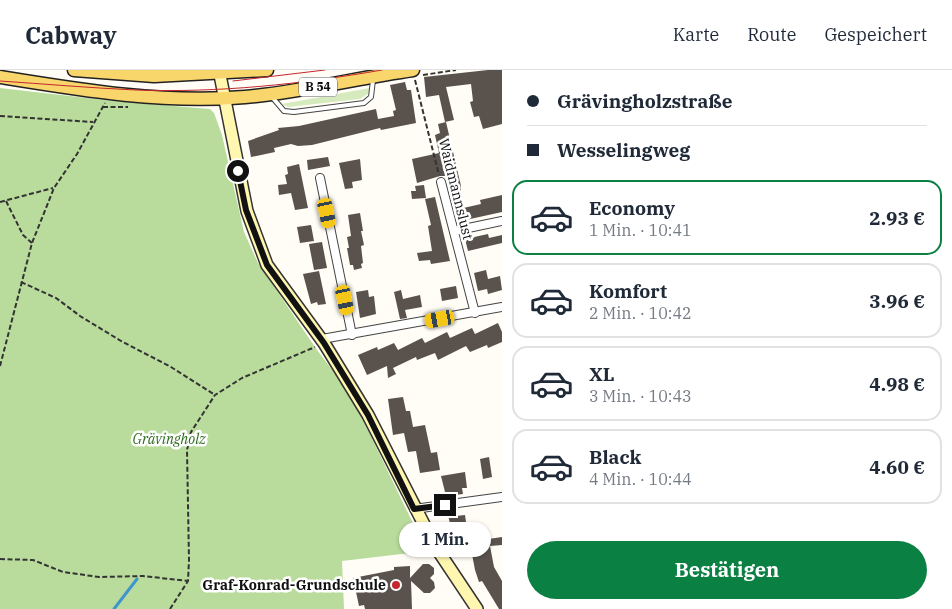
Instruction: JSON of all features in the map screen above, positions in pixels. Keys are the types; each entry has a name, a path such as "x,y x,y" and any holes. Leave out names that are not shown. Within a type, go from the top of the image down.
{"main road":[{"path":"74,70 154,76 267,70"},
{"name":"B 54","path":"0,77 162,97 223,98 269,94 413,70"},
{"path":"219,72 246,210 267,265 323,341 368,415 414,509 435,546 478,609"}],"street":[{"path":"320,178 352,335"},
{"name":"Waidmannslust","path":"441,182 475,313"},
{"path":"454,231 502,221"},
{"path":"323,341 502,307"},
{"path":"414,509 502,497"}],"lane":[{"path":"269,94 284,111 294,112 364,103 371,97 373,76"}],"path":[{"name":"Waidmannslust","path":"413,70 441,182"},
{"path":"0,366 32,243 54,188 77,154 110,92"},
{"path":"0,116 93,122"},
{"path":"0,202 54,188"},
{"path":"6,201 23,234 32,243"},
{"path":"21,282 56,298 112,336 141,353 171,367 215,395"},
{"path":"170,609 188,582 190,560 187,450 191,432 215,395 242,378 323,341"},
{"path":"0,559 33,560 63,572 99,577 143,576 188,582"}],"green space":[{"name":"Grävingholz","path":"0,88 113,101 210,109 214,113 222,135 244,232 258,263 317,350 350,393 424,546 410,553 342,561 344,609 0,609"},
{"path":"370,88 369,93 360,99 288,107 282,104"}],"building":[{"path":"502,70 502,124 483,129 479,116 474,117 470,102 473,101 471,84 446,87 454,120 445,122 439,95 426,97 424,77"},
{"path":"405,82 407,90 411,90 416,123 381,130 380,128 312,145 298,146 291,144 274,148 275,152 251,157 248,141 279,130 278,128 299,126 376,109 378,119 394,116 393,111 396,110 390,85"},
{"path":"446,122 461,192 454,193 449,176 440,176 417,183 412,159 439,153 435,135 440,133 438,124"},
{"path":"328,157 330,166 308,170 307,160"},
{"path":"360,159 362,180 352,182 353,188 345,189 339,163"},
{"path":"299,164 308,208 295,210 291,193 279,195 278,185 287,184 285,175 288,174 287,167"},
{"path":"424,185 426,198 412,199 411,191 416,191 415,186"},
{"path":"502,195 502,212 461,221 459,209 481,204 480,200"},
{"path":"435,197 450,261 431,264 430,260 419,261 417,253 432,251 428,226 431,225 425,199"},
{"path":"360,213 364,245 361,246 363,263 361,264 362,268 354,270 353,265 350,265 347,248 349,248 347,237 351,236 348,215"},
{"path":"311,225 314,241 300,243 297,227"},
{"path":"488,234 489,238 502,235 502,243 468,251 465,239"},
{"path":"322,242 327,268 314,270 309,244"},
{"path":"486,270 488,279 500,276 502,290 488,294 487,289 478,291 474,273"},
{"path":"319,271 326,304 318,305 317,302 311,304 303,274"},
{"path":"456,286 458,298 442,301 440,289"},
{"path":"368,290 369,297 374,296 376,314 360,318 356,292"},
{"path":"401,290 403,299 420,295 422,307 405,310 407,318 400,319 394,292"},
{"path":"498,323 502,332 502,342 488,348 487,345 470,352 466,346 438,360 435,353 417,360 416,357 393,368 396,374 388,378 387,366 367,375 358,355 377,347 378,350 394,343 398,350 422,338 425,343 447,332 450,338 472,328 475,334"},
{"path":"403,397 406,411 410,411 413,427 425,425 431,453 437,452 440,470 420,473 416,451 408,452 404,433 393,435 388,399"},
{"path":"489,457 492,477 483,479 480,459"},
{"path":"465,472 467,488 462,488 463,494 446,496 441,476"},
{"path":"456,514 456,516 465,515 468,536 475,536 475,541 502,537 502,545 490,546 494,567 502,581 502,609 499,609 482,581 479,582 471,549 462,549 459,528 451,528 448,515"},
{"path":"423,564 429,564 434,568 434,574 430,578 434,582 435,588 430,593 424,593 411,581 412,609 365,609 364,605 359,606 353,578 394,570 394,567 410,566 410,578"}],"waterway":[{"path":"114,609 137,579"}],"tram line":[{"path":"233,81 325,70"},
{"path":"0,81 167,91 229,89 291,83 382,70"}],"place":[{"name":"Graf-Konrad-Grundschule","path":"396,585"}],"route":[{"path":"238,171 246,210 267,265 324,343 368,415 414,509 445,505"}]}
